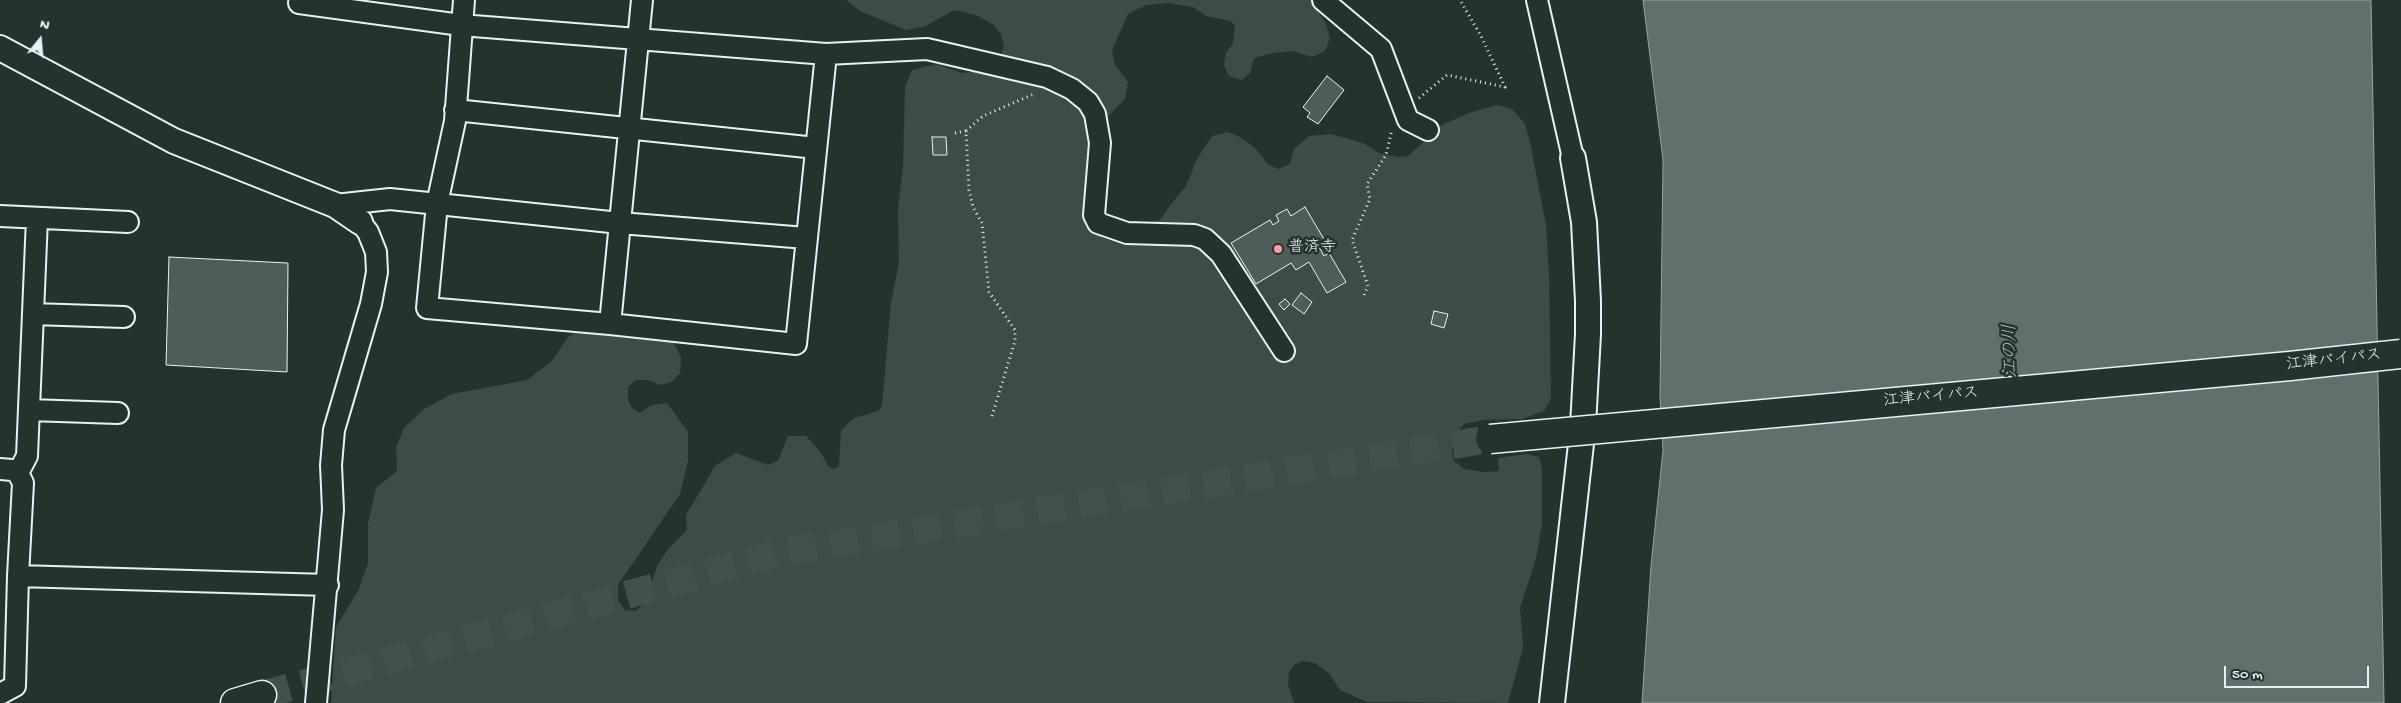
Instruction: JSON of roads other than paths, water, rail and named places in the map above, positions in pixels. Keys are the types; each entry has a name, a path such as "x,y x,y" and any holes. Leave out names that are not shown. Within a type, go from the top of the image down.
{"highway":[{"name":"江津バイパス","path":"1490,439 2290,366 2401,353"},
{"path":"235,703 262,694"}],"street":[{"path":"464,0 455,110 437,204 426,308 610,324 796,344 826,54"},
{"path":"610,324 642,0"},
{"path":"1323,0 1381,49 1406,115 1428,130"},
{"path":"1537,0 1573,158 1584,222 1592,425 1552,703"},
{"path":"299,3 461,25 826,54 927,49 1046,77 1072,89 1084,98 1095,114 1100,143 1094,214 1098,223 1127,233 1194,235 1205,239 1221,254 1284,351"},
{"path":"0,48 174,141 335,205 360,222 368,232 376,252 377,272 371,304 334,430 331,465 333,510 328,584 316,703"},
{"path":"455,110 816,148"},
{"path":"335,205 390,199 620,223 806,238"},
{"path":"0,216 128,222"},
{"path":"0,694 15,686 23,483 9,471 27,456 37,218"},
{"path":"34,314 124,318"},
{"path":"1592,425 1960,395"},
{"path":"29,410 118,413"},
{"path":"18,576 328,584"}],"water":[{"name":"江の川","path":"1643,0 2371,0 2384,703 1642,703 1651,566 1663,450 1660,397 1663,160"}],"tunnel":[{"path":"262,695 783,552 1490,439"}],"place":[{"name":"普済寺","path":"1278,249"}]}
